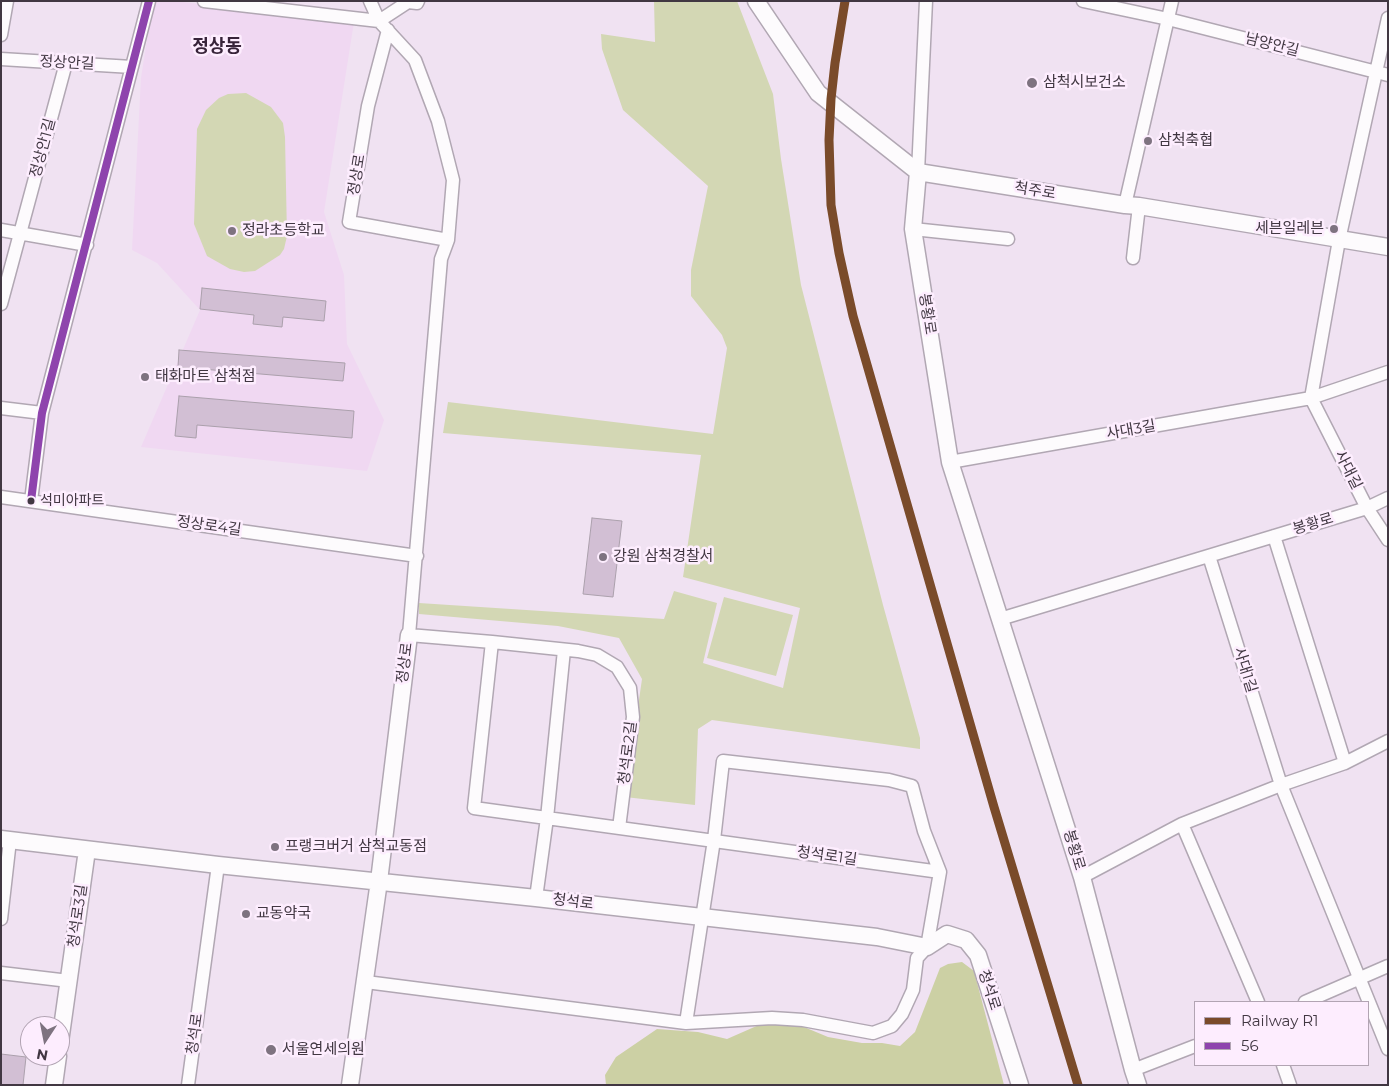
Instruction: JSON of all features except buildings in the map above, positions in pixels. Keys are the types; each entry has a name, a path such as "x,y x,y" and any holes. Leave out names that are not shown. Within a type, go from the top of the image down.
{"street":[{"path":"1,35 7,1"},
{"path":"31,501 42,412 149,1"},
{"path":"204,1 379,21 408,2 417,4 418,1"},
{"name":"정상로","path":"350,1085 366,982 408,635 441,259 448,240 453,180 438,121 415,60 379,21 370,1"},
{"name":"척주로","path":"756,1 818,93 918,172 1388,247"},
{"name":"봉황로","path":"926,1 918,172 913,229 950,462 1082,877 1136,1077"},
{"name":"남양안길","path":"1083,1 1168,19 1382,73"},
{"path":"1133,258 1132,206 1172,1"},
{"path":"1388,18 1382,73 1339,240 1311,398 1388,372"},
{"name":"정상로","path":"388,30 368,106 349,222 448,240"},
{"name":"정상안길","path":"1,59 132,67"},
{"name":"정상안1길","path":"1,304 66,63"},
{"path":"913,229 1008,239"},
{"path":"1,230 86,245"},
{"name":"사대3길","path":"950,462 1311,398"},
{"name":"사대길","path":"1311,398 1367,508 1388,540"},
{"path":"1,408 42,412"},
{"name":"정상로4길","path":"1,497 416,556"},
{"name":"봉황로","path":"1000,619 1367,508 1388,498"},
{"path":"1274,536 1345,763"},
{"name":"사대1길","path":"1209,556 1281,785 1368,1001"},
{"name":"청석로2길","path":"408,635 492,642 597,655 617,667 630,688 633,717 619,828"},
{"path":"492,642 474,808 619,828"},
{"path":"536,898 547,818 564,650"},
{"path":"1082,877 1182,824 1281,785 1345,763 1388,741"},
{"path":"366,982 686,1023 772,1018 803,1020 873,1033 892,1026 902,1014 913,990 917,958 927,947 940,872 924,831 912,786 889,780 723,761 714,840 686,1023"},
{"path":"1182,824 1258,1001"},
{"name":"청석로1길","path":"619,828 940,872"},
{"name":"청석로","path":"1,919 6,839 218,865 536,898 877,937 927,947 947,934 966,940 978,955 1020,1085"},
{"name":"청석로3길","path":"64,1016 87,850"},
{"name":"청석로","path":"188,1085 218,865"},
{"path":"1307,1001 1388,966"},
{"path":"1,973 69,981"},
{"name":"사대1길","path":"1369,1003 1388,1049"},
{"path":"1136,1077 1194,1047"},
{"path":"54,1085 57,1066"},
{"path":"1282,1066 1290,1085"}],"shaded area":[{"name":"정라초등학교","path":"153,1 174,1 354,22 324,212 344,275 347,344 384,420 367,471 141,447 200,310 157,263 132,250 141,78"}],"green space":[{"path":"654,1 737,1 773,94 781,159 801,285 883,605 920,738 920,749 712,720 698,729 695,805 625,797 642,679 619,638 558,626 419,614 419,603 664,619 674,591 717,603 703,663 783,688 800,608 683,577 701,455 443,433 448,402 713,434 727,348 722,335 691,296 691,270 708,186 623,110 602,49 601,34 655,42"},
{"path":"246,93 271,107 283,123 285,137 287,236 284,249 280,255 255,271 244,272 230,269 207,256 194,224 197,129 206,110 219,98 228,94"},
{"path":"724,597 793,615 776,676 707,658"},
{"path":"962,962 974,971 1004,1085 606,1085 605,1075 616,1057 657,1029 698,1032 727,1039 768,1021 792,1022 828,1037 862,1043 882,1043 900,1046 915,1032 940,968 948,964"}],"rail line":[{"name":"R1","path":"845,1 835,63 829,140 831,205 839,253 853,316 994,807 1078,1085"}],"transit line":[{"name":"56","path":"31,501 42,413 149,1"}],"place":[{"name":"삼척시보건소","path":"1032,83"},
{"name":"삼척축협","path":"1148,141"},
{"name":"세븐일레븐","path":"1334,229"},
{"name":"정라초등학교","path":"232,231"},
{"name":"태화마트 삼척점","path":"145,377"},
{"name":"석미아파트","path":"31,501"},
{"name":"강원 삼척경찰서","path":"603,557"},
{"name":"프랭크버거 삼척교동점","path":"275,847"},
{"name":"교동약국","path":"246,914"},
{"name":"서울연세의원","path":"271,1050"}],"district":[{"name":"정상동","path":"217,47"}]}
